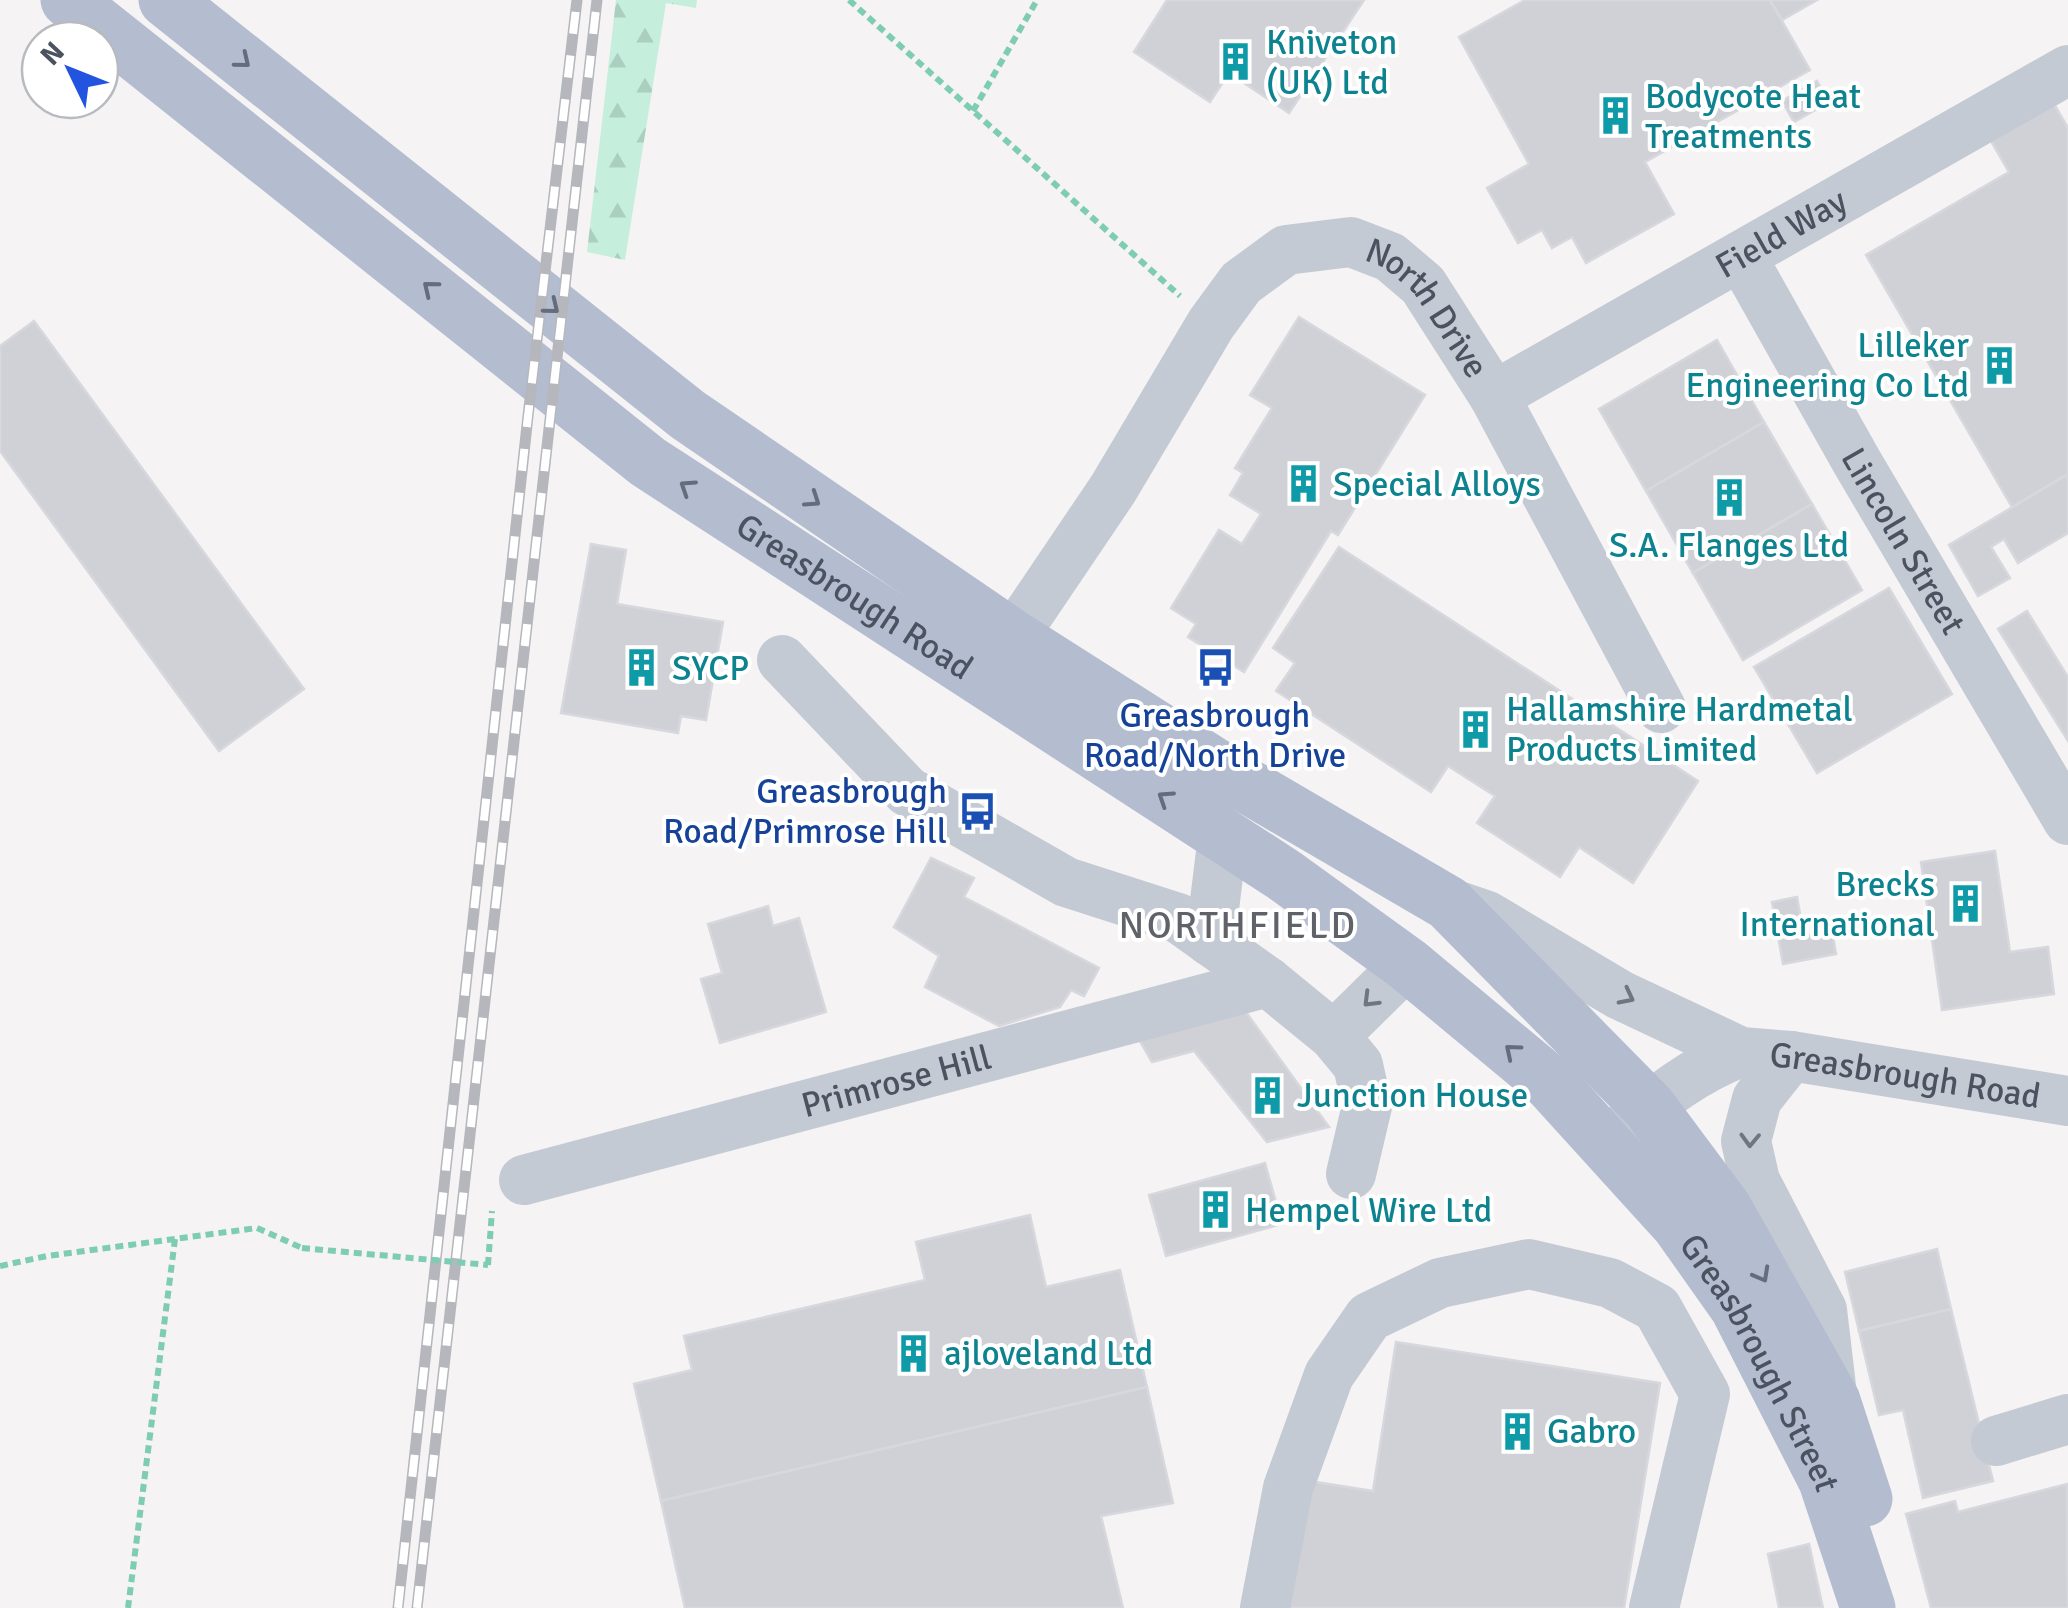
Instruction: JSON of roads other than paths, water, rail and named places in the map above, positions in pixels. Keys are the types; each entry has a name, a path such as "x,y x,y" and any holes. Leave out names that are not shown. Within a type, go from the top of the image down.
{"main road":[{"name":"Greasbrough Road","path":"68,0 648,462 998,658 1244,784 1448,903 1650,1107"},
{"name":"Greasbrough Road","path":"166,0 1224,836 1406,964 1550,1083 1606,1143"},
{"path":"1244,784 1280,822 1379,894 1417,932 1406,964"},
{"path":"1650,1107 1646,1150 1705,1227 1717,1278"},
{"name":"Greasbrough Street","path":"1650,1107 1725,1210 1833,1401 1866,1504 1892,1608"},
{"name":"Greasbrough Street","path":"1606,1143 1679,1225 1737,1307 1826,1481 1868,1608"}],"street":[{"name":"Field Way","path":"1494,396 2068,70"},
{"name":"North Drive","path":"998,658 1113,489 1211,324 1241,283 1286,250 1351,242 1390,258 1423,284 1494,396 1661,708"},
{"name":"Lincoln Street","path":"1741,256 2068,820"},
{"path":"782,660 908,791 1066,882 1178,918 1268,982 1334,1036 1358,1065 1368,1106 1351,1174"},
{"path":"1210,941 1224,836"},
{"name":"Greasbrough Road","path":"1448,903 1487,916 1620,995 1741,1052 1791,1056 2068,1101"},
{"path":"1334,1036 1406,964"},
{"name":"Primrose Hill","path":"508,1193 1268,982"},
{"name":"Greasbrough Road","path":"1606,1143 1676,1083 1741,1052"},
{"name":"Greasbrough Street","path":"1791,1056 1757,1099 1746,1142 1755,1182 1822,1310 1833,1401"},
{"path":"1266,1608 1288,1488 1329,1376 1368,1317 1440,1282 1529,1264 1610,1283 1657,1308 1705,1394 1654,1608"},
{"path":"1996,1441 2068,1419"}],"railway":[{"path":"398,1608 577,0"},
{"path":"417,1608 597,0"}],"place":[{"name":"Kniveton (UK) Ltd","path":"1236,62"},
{"name":"Bodycote Heat Treatments","path":"1615,116"},
{"name":"Lilleker Engineering Co Ltd","path":"1999,365"},
{"name":"Special Alloys","path":"1303,484"},
{"name":"S.A. Flanges Ltd","path":"1729,498"},
{"name":"SYCP","path":"642,668"},
{"name":"Greasbrough Road/North Drive","path":"1215,668"},
{"name":"Hallamshire Hardmetal Products Limited","path":"1476,729"},
{"name":"Greasbrough Road/Primrose Hill","path":"977,811"},
{"name":"Brecks International","path":"1965,904"},
{"name":"Junction House","path":"1267,1095"},
{"name":"Hempel Wire Ltd","path":"1215,1210"},
{"name":"ajloveland Ltd","path":"914,1353"},
{"name":"Gabro","path":"1517,1431"}],"district":[{"name":"NORTHFIELD","path":"1238,925"}]}
